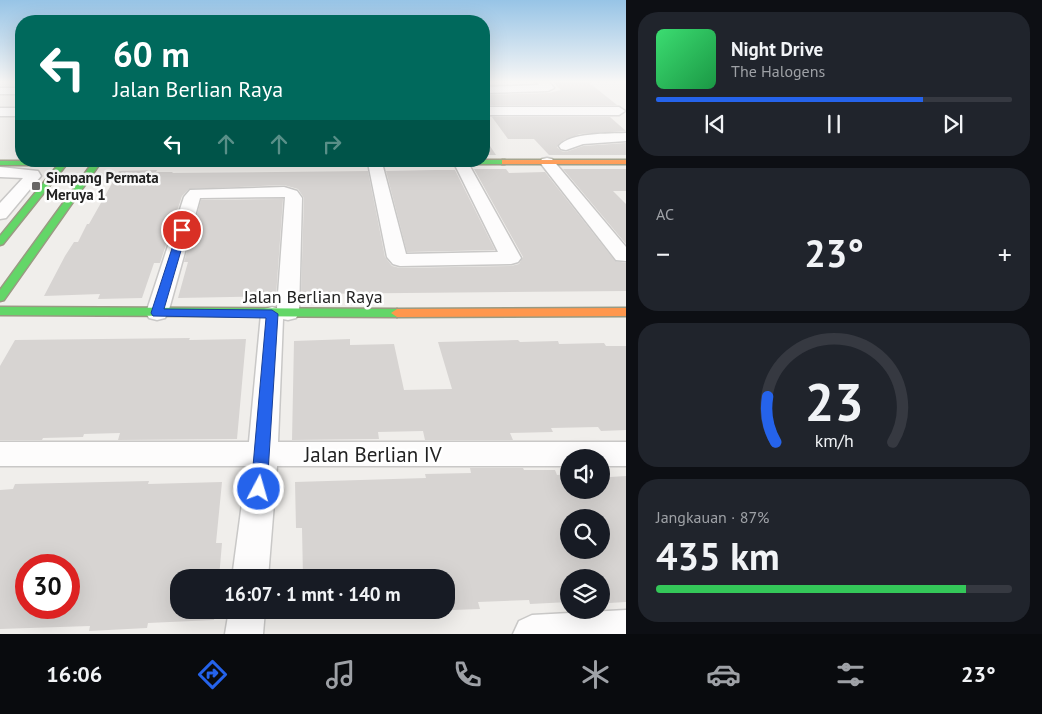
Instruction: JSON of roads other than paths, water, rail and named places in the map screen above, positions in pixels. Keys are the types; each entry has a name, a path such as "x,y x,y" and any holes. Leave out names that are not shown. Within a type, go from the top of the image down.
{"street":[{"path":"490,111 619,111"},
{"path":"0,112 15,112"},
{"path":"562,146 581,140 626,137"},
{"path":"562,146 587,147 594,150 607,162"},
{"path":"547,162 623,256"},
{"path":"490,163 626,162"},
{"path":"0,163 15,163"},
{"path":"0,242 61,167"},
{"path":"0,298 94,167"},
{"path":"375,167 397,257 400,260 509,260 512,256 463,167"},
{"path":"0,172 28,172 33,176 0,214"},
{"path":"157,313 192,197 196,194 204,193 284,192 294,198 251,569"},
{"name":"Jalan Berlian Raya","path":"0,310 157,313 626,312"},
{"name":"Jalan Berlian IV","path":"0,454 626,454"},
{"path":"244,634 246,619"},
{"path":"532,634 626,629"}],"place":[{"name":"Simpang Permata Meruya 1","path":"36,186"}]}
